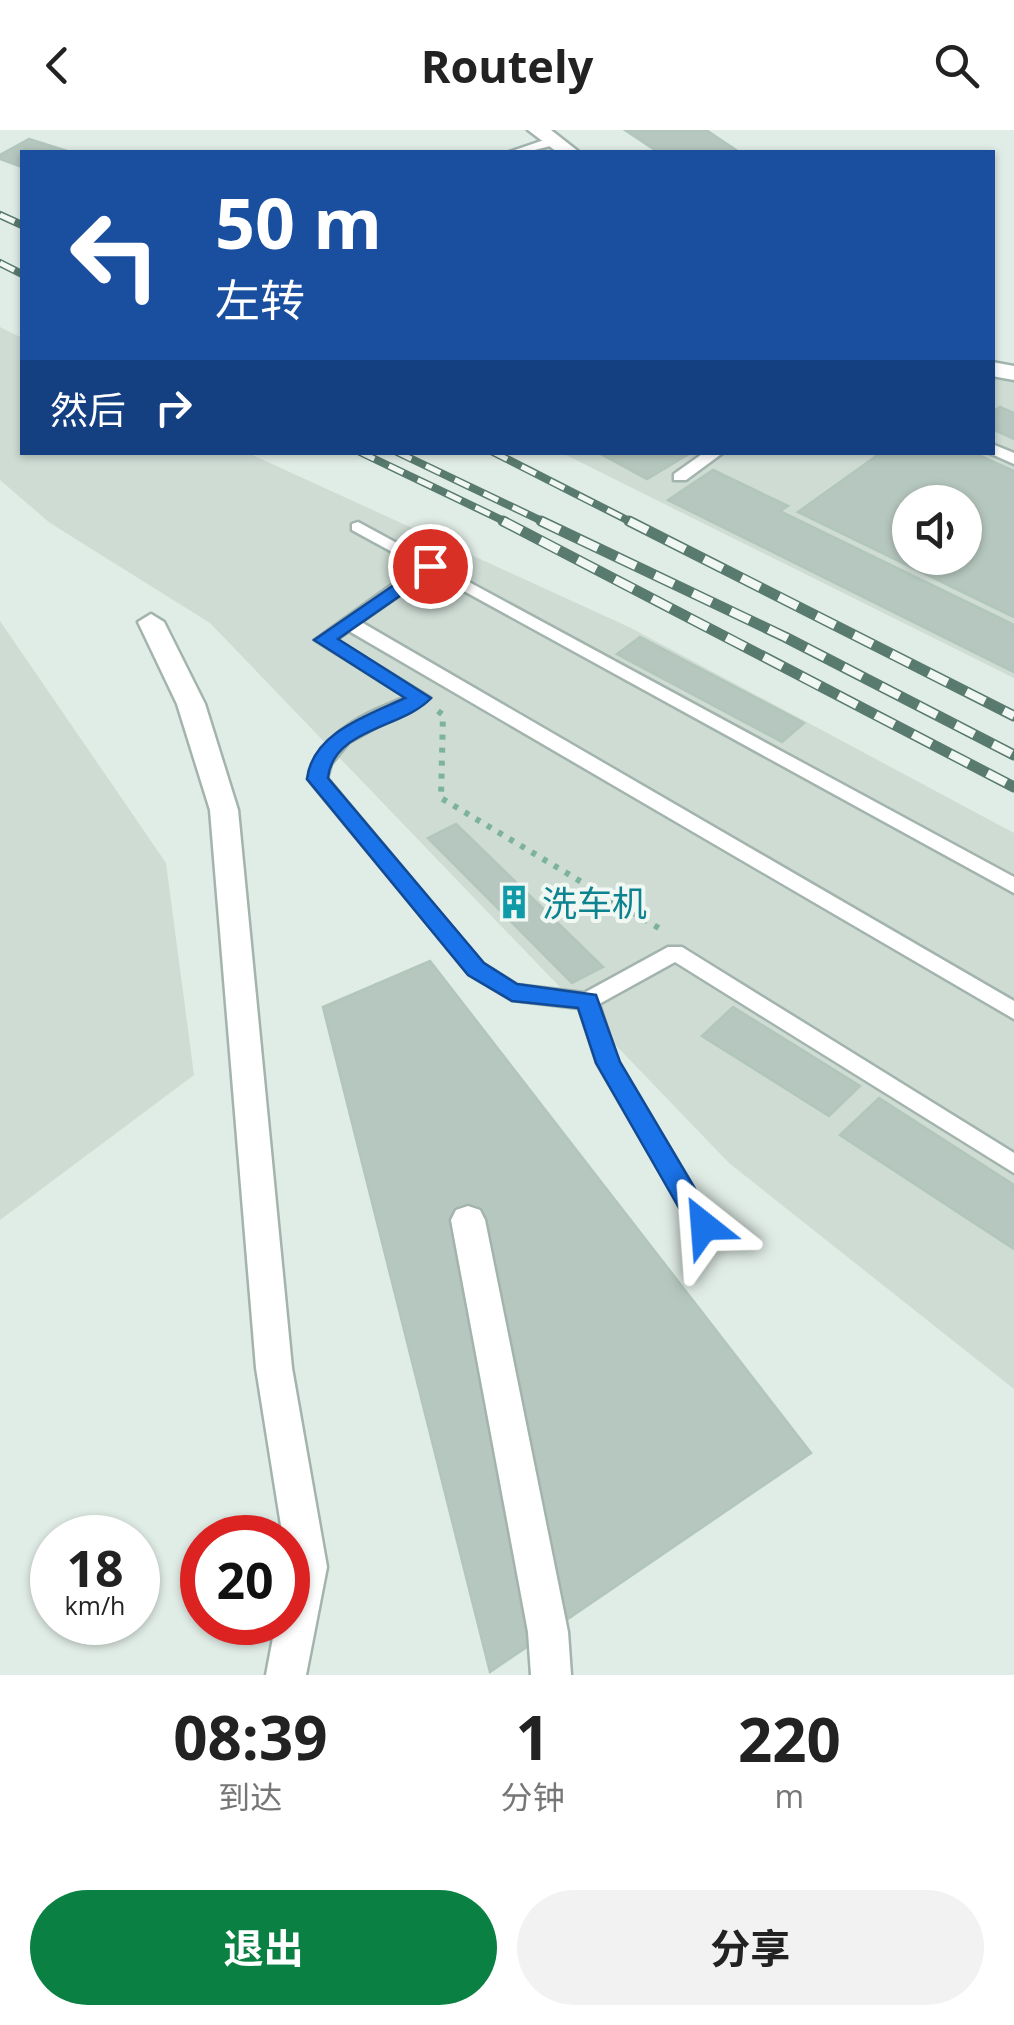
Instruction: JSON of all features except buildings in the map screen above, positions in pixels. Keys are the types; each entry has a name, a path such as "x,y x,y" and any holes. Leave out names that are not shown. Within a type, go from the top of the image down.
{"street":[{"path":"152,622 191,704 224,810 274,1368 307,1567 286,1675"},
{"path":"468,1220 548,1632 551,1675"}],"lane":[{"path":"522,150 553,141"},
{"path":"680,478 712,455"},
{"path":"358,527 1014,886"},
{"path":"421,698 324,640 430,566"},
{"path":"349,623 1014,1011"},
{"path":"421,698 338,742 319,762 317,779 476,969 512,992 588,1001 675,952 1014,1164"},
{"path":"588,1001 608,1063 704,1226"}],"path":[{"path":"421,698 443,714 441,798 667,933 675,952"}],"shaded area":[{"path":"0,327 20,337 20,455 252,455 631,628 1014,833 1014,1389 729,1163 210,623 50,523 0,480"},
{"path":"995,371 1014,375 1014,678 566,455 995,455"},
{"path":"0,621 166,863 194,1075 0,1220"}],"railway":[{"path":"0,215 20,224"},
{"path":"0,263 20,273"},
{"path":"366,455 508,523"},
{"path":"403,455 546,523"},
{"path":"499,455 633,523"},
{"path":"503,521 1014,787"},
{"path":"541,521 785,637 1014,755"},
{"path":"629,521 1014,716"}],"place":[{"name":"洗车机","path":"514,902"}],"route":[{"path":"430,566 324,640 421,698 338,742 319,762 317,779 476,969 512,992 588,1001 608,1063 704,1226"}]}
